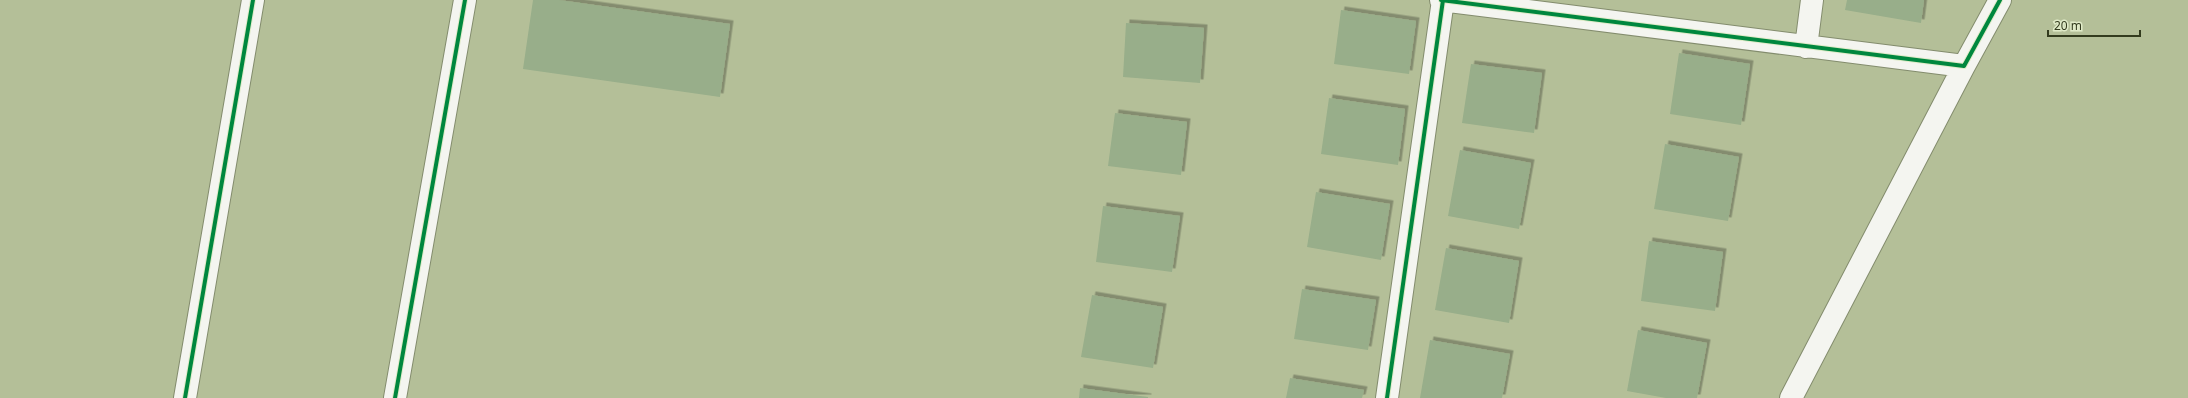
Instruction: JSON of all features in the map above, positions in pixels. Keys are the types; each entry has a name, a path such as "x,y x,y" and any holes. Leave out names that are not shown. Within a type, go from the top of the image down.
{"street":[{"path":"185,398 253,0"},
{"path":"395,398 465,0"},
{"path":"1387,398 1442,0 1472,2 1806,47 1964,66"},
{"path":"1806,47 1812,0"},
{"path":"1791,398 2000,0"}],"building":[{"path":"533,0 559,0 730,24 720,97 523,69"},
{"path":"1847,0 1924,0 1921,23 1845,10"},
{"path":"1341,10 1416,21 1409,74 1334,64"},
{"path":"1126,23 1204,28 1200,83 1123,77"},
{"path":"1679,53 1750,64 1741,125 1670,114"},
{"path":"1471,64 1542,73 1534,133 1462,123"},
{"path":"1329,98 1405,109 1398,165 1321,154"},
{"path":"1115,113 1187,122 1181,175 1108,166"},
{"path":"1665,144 1739,157 1728,221 1654,209"},
{"path":"1460,150 1531,163 1519,229 1448,216"},
{"path":"1316,192 1390,204 1381,260 1307,247"},
{"path":"1103,206 1180,216 1172,272 1096,262"},
{"path":"1649,241 1723,252 1715,311 1641,301"},
{"path":"1446,248 1519,261 1509,323 1435,310"},
{"path":"1302,289 1376,300 1368,350 1294,339"},
{"path":"1092,295 1163,307 1153,368 1081,357"},
{"path":"1638,330 1707,343 1697,398 1666,398 1627,391"},
{"path":"1430,340 1510,354 1502,398 1420,398"},
{"path":"1290,378 1364,390 1362,398 1286,398"},
{"path":"1080,388 1148,397 1148,398 1079,398"}],"cycle path":[{"path":"185,398 253,0"},
{"path":"395,398 465,0"},
{"path":"1441,0 1964,66 2000,0"},
{"path":"1387,398 1443,0"}]}
